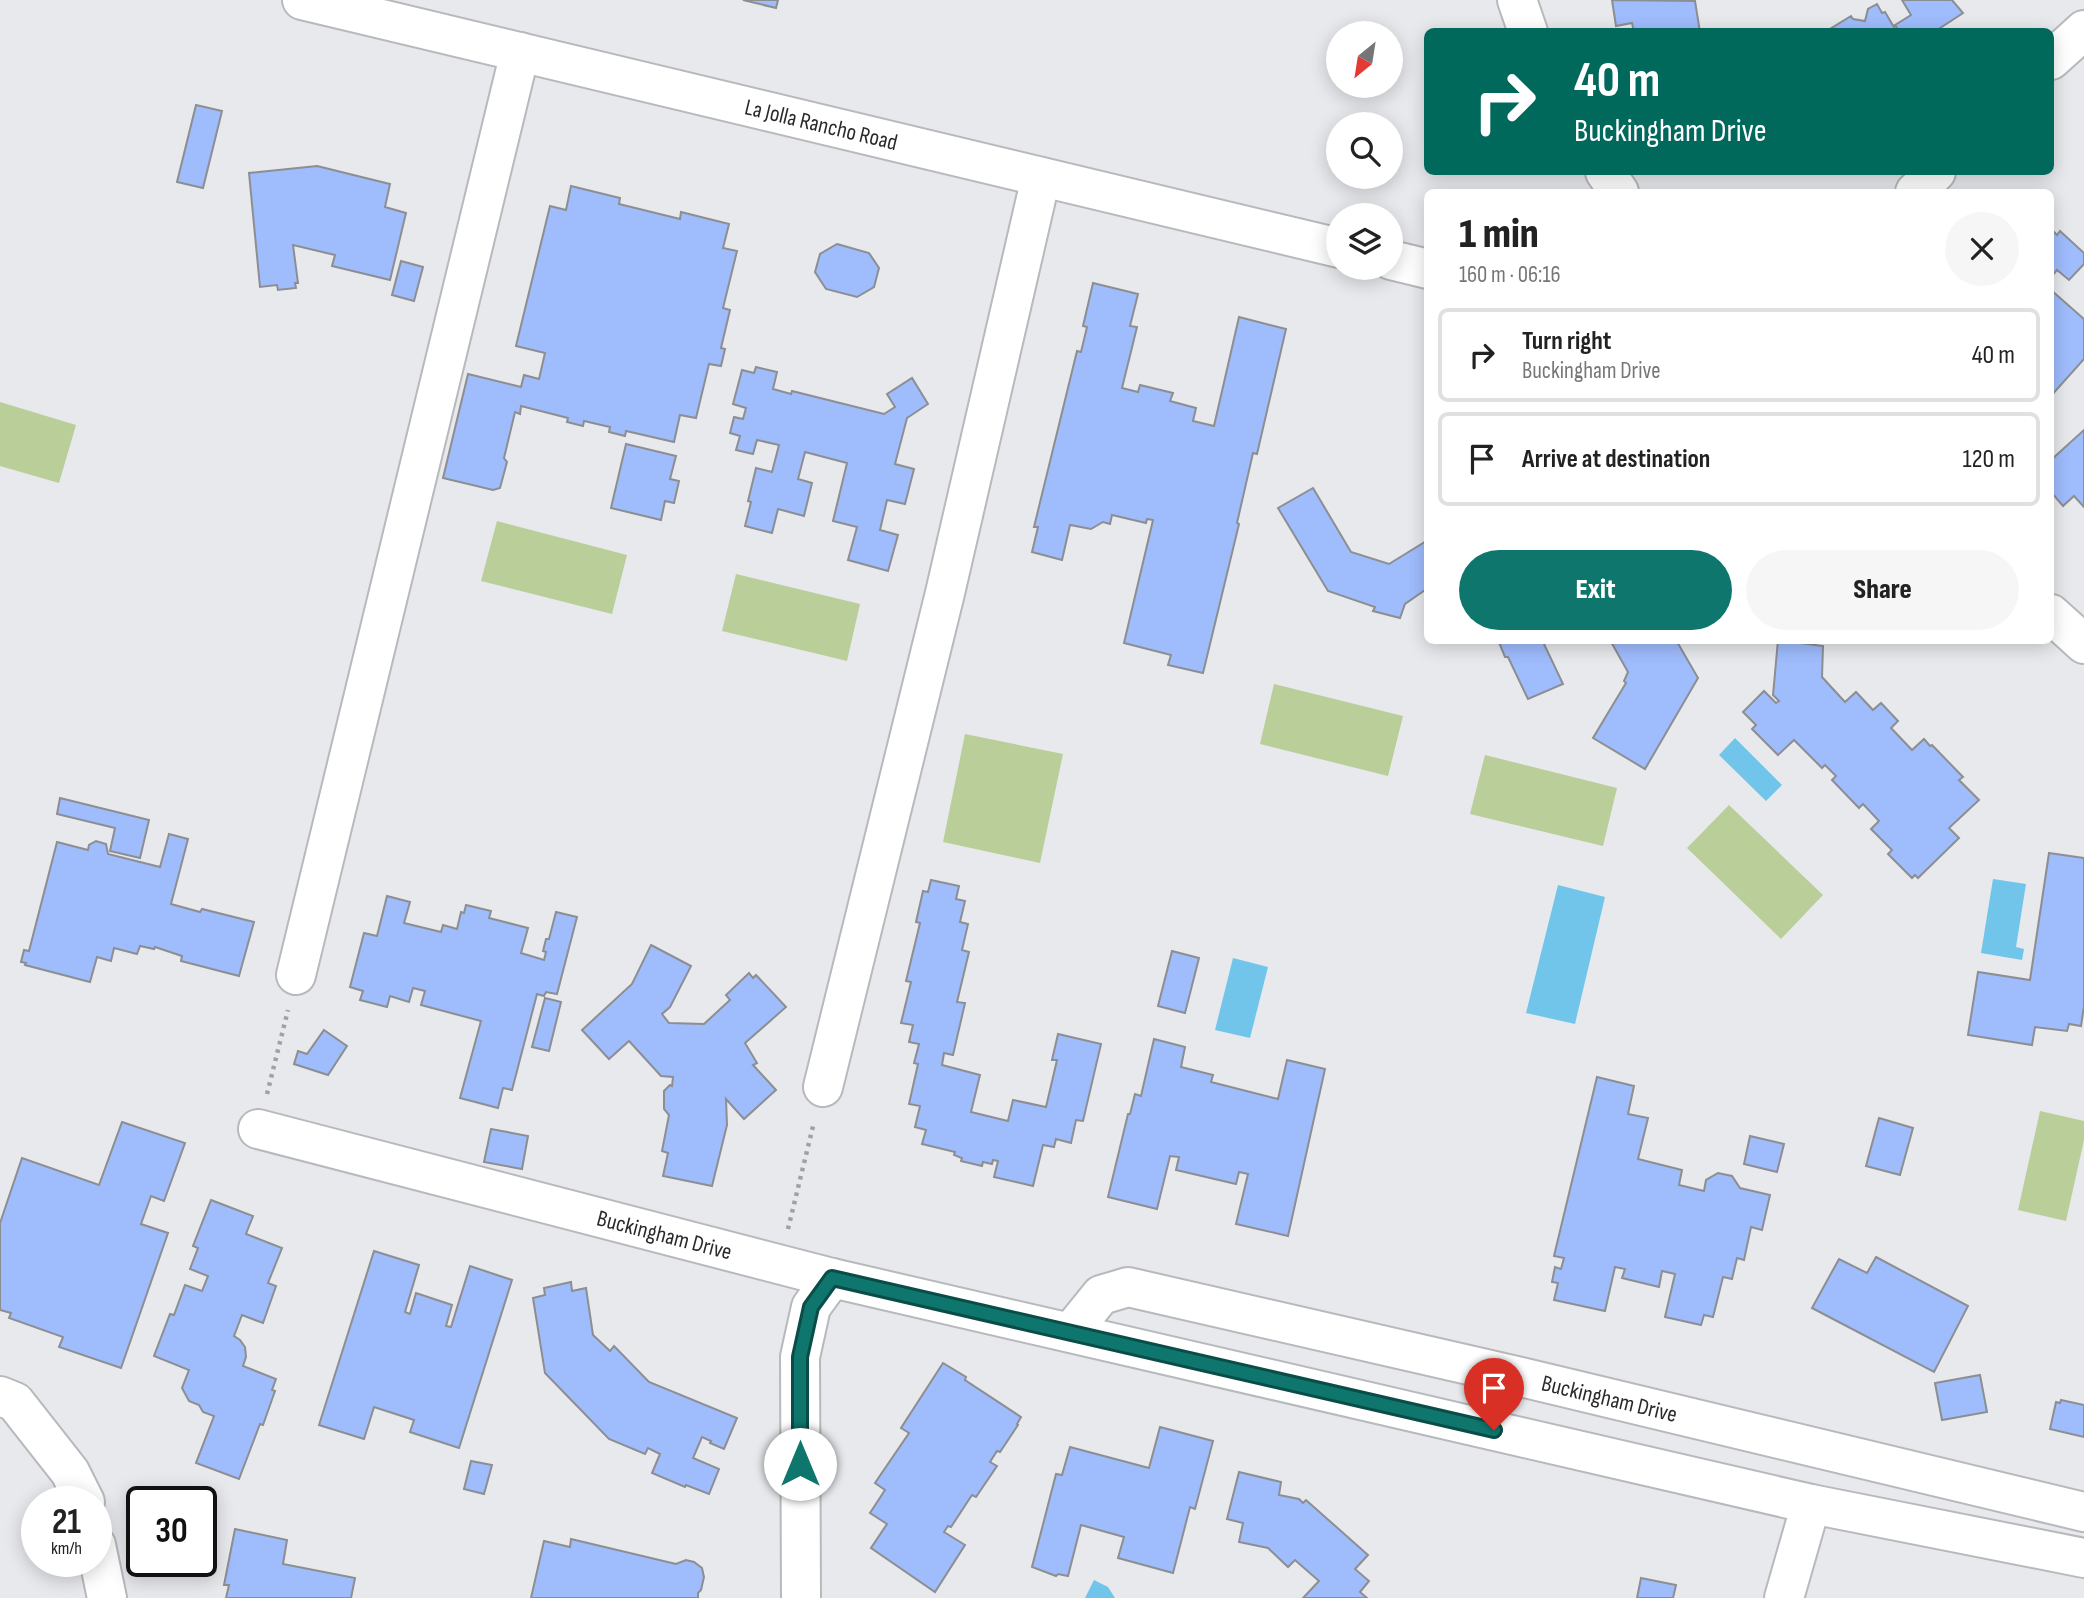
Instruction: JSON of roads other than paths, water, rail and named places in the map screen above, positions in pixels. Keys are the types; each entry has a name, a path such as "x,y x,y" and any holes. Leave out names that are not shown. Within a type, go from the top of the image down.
{"street":[{"name":"La Jolla Rancho Road","path":"302,0 1326,244"},
{"path":"1517,0 1527,28"},
{"path":"2054,57 2084,30"},
{"path":"296,975 520,52"},
{"path":"1918,189 1933,175"},
{"path":"823,1087 945,593 1041,177"},
{"path":"1403,263 1424,268"},
{"path":"2054,617 2084,644"},
{"name":"Buckingham Drive","path":"258,1129 832,1278 1811,1504 2084,1558"},
{"path":"801,1598 800,1357 811,1307 832,1278"},
{"name":"Buckingham Drive","path":"1071,1332 1101,1296 1128,1287 1521,1377 2084,1512"},
{"path":"0,1395 15,1402 70,1472 77,1486"},
{"path":"1784,1598 1811,1504"},
{"path":"103,1577 107,1598"}],"water":[{"path":"1735,738 1782,785 1766,801 1719,755"},
{"path":"1993,879 2026,884 2016,947 2024,949 2022,960 1981,953"},
{"path":"1558,885 1605,897 1575,1024 1526,1013"},
{"path":"1233,958 1268,967 1250,1038 1215,1030"},
{"path":"1094,1580 1108,1587 1115,1598 1085,1598"}]}
